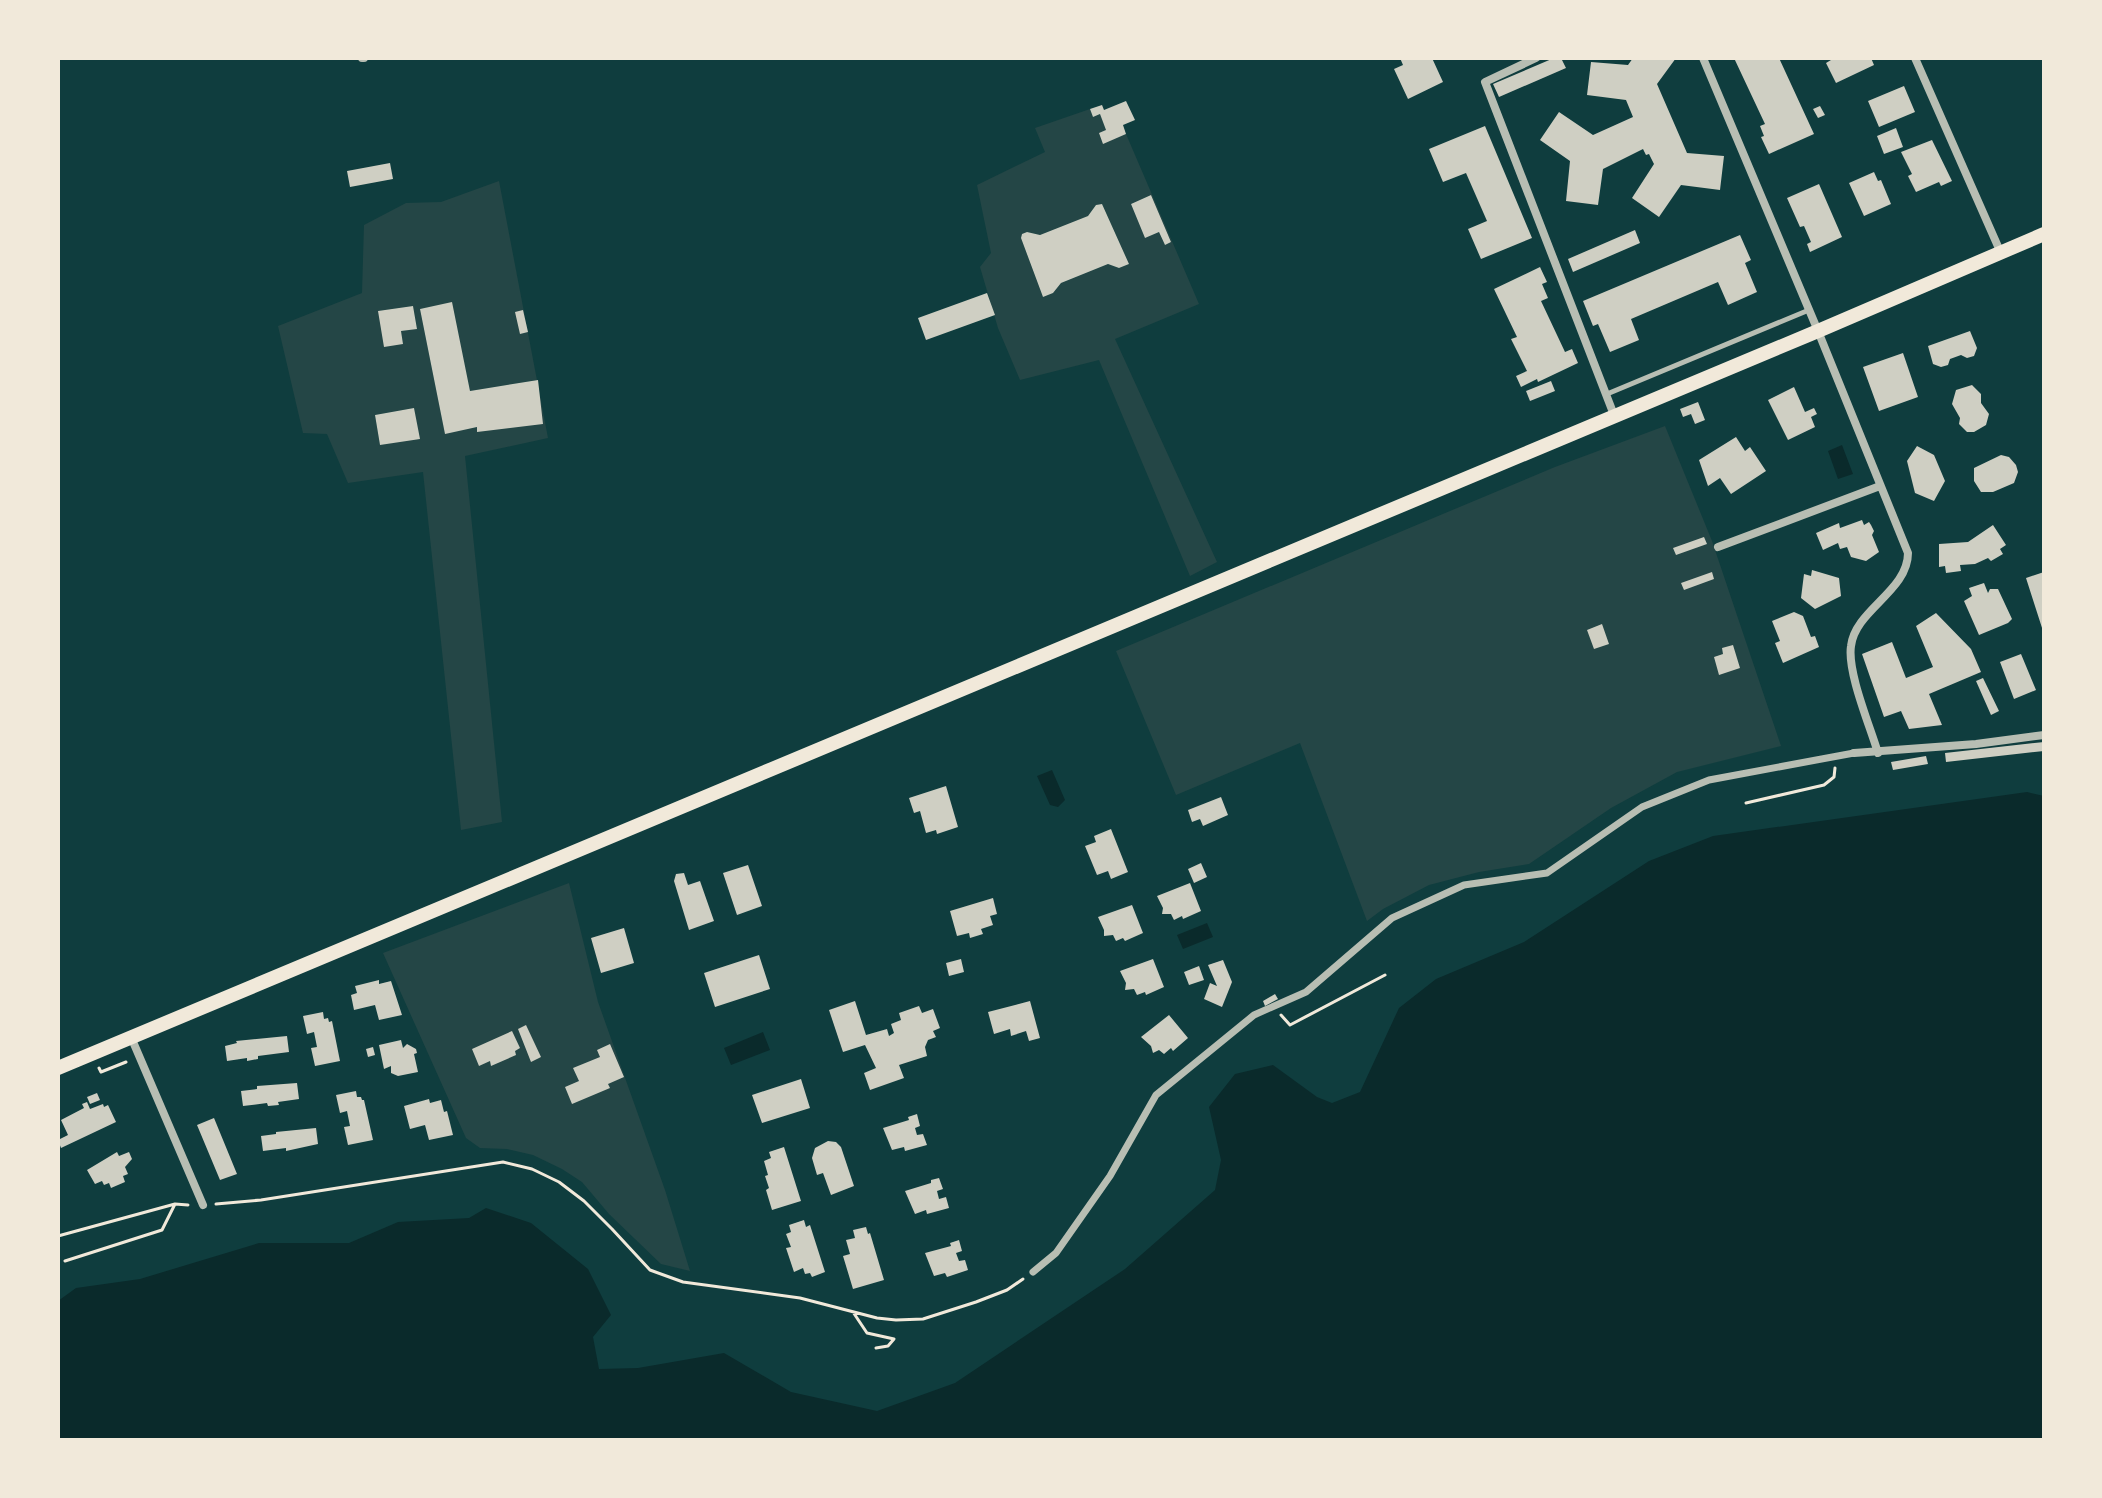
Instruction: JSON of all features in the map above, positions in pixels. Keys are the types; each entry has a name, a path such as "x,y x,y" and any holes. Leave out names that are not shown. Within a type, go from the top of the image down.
{"main road":[{"path":"58,1068 2044,234"}],"street":[{"path":"1536,58 1485,82 1614,415"},
{"path":"1703,58 1908,553 1908,561 1896,582 1855,632 1850,651 1850,663 1878,753"},
{"path":"1915,58 2000,251"},
{"path":"1718,547 1880,486"},
{"path":"1033,1272 1056,1253 1101,1189 1156,1095 1254,1015 1306,992 1392,918 1464,885 1547,873 1642,807 1709,780 1854,753 1976,744 2044,735"},
{"path":"131,1037 203,1205"}],"lane":[{"path":"1606,394 1809,310"}],"path":[{"path":"1746,803 1824,785 1834,777 1836,756"},
{"path":"1273,1007 1290,1025 1385,975"},
{"path":"92,1053 101,1072 128,1062"},
{"path":"58,1236 175,1204 261,1200 503,1162 532,1169 559,1182 603,1219 650,1270 683,1282 800,1298 886,1319 923,1319 1007,1290 1033,1272"},
{"path":"65,1261 162,1230 175,1204"},
{"path":"853,1312 867,1333 894,1339 888,1346 876,1348"}],"shaded area":[{"path":"1090,109 1093,117 1100,114 1106,130 1103,143 1126,134 1199,304 1115,339 1217,562 1190,576 1099,360 1020,380 998,328 980,267 991,253 977,185 1045,152 1035,128","holes":["1151,195 1171,242 1165,245 1159,232 1145,238 1131,204","1102,204 1129,264 1119,268 1108,264 1061,283 1053,293 1043,297 1022,234 1040,235 1088,216 1096,205"]},
{"path":"499,181 537,380 470,391 451,303 420,309 445,433 477,427 477,431 537,381 548,438 465,456 502,822 461,830 423,472 348,483 327,434 303,433 278,326 362,293 364,225 406,203 441,202","holes":["413,306 417,328 401,331 403,344 379,311","414,408 419,438 380,445 375,415"]},
{"path":"1665,426 1712,541 1781,746 1677,772 1611,808 1529,864 1479,872 1429,885 1367,921 1300,743 1176,795 1116,651 1555,467"},
{"path":"1842,445 1853,474 1838,479 1828,451"},
{"path":"1052,770 1065,800 1058,807 1050,805 1037,776"},
{"path":"2027,792 2044,796 2044,1440 58,1440 58,1301 76,1288 140,1279 259,1243 349,1243 398,1222 469,1218 486,1208 531,1223 588,1269 611,1315 593,1337 599,1369 638,1368 724,1353 791,1392 877,1411 955,1383 1125,1269 1215,1190 1221,1160 1209,1107 1235,1074 1273,1065 1317,1097 1332,1103 1360,1092 1399,1008 1436,979 1524,942 1649,861 1713,836"},
{"path":"569,883 598,1002 665,1190 690,1271 661,1264 609,1214 582,1182 562,1169 533,1155 507,1149 480,1148 466,1138 383,953"},
{"path":"1207,923 1213,937 1183,949 1177,935"},
{"path":"763,1032 770,1050 731,1065 724,1048"}],"building":[{"path":"1400,58 1432,58 1443,82 1408,99 1394,69 1403,65"},
{"path":"1554,58 1561,58 1566,68 1499,97 1493,84"},
{"path":"1633,58 1676,58 1657,84 1687,153 1724,156 1720,190 1681,185 1659,217 1632,198 1654,164 1643,149 1603,169 1598,205 1566,201 1570,161 1540,140 1559,112 1593,135 1633,117 1626,100 1587,95 1591,62 1628,65"},
{"path":"1734,58 1779,58 1814,134 1769,154 1761,137 1764,136 1760,126 1765,124"},
{"path":"1830,58 1871,58 1874,65 1836,83 1826,63"},
{"path":"1904,86 1915,112 1879,127 1868,101"},
{"path":"1126,101 1135,120 1123,125 1126,134 1103,144 1099,133 1106,130 1100,114 1093,117 1090,109 1102,105 1104,110"},
{"path":"1820,106 1825,115 1818,118 1813,109"},
{"path":"1485,126 1532,238 1481,259 1468,229 1487,221 1466,173 1443,182 1429,149"},
{"path":"1896,128 1903,147 1884,154 1877,136"},
{"path":"1932,140 1952,181 1941,186 1939,182 1916,192 1908,176 1912,174 1901,152"},
{"path":"390,163 393,179 350,187 347,171"},
{"path":"1874,172 1878,181 1881,180 1891,204 1864,216 1849,183"},
{"path":"1819,184 1842,237 1810,252 1807,244 1811,242 1804,226 1800,227 1787,198"},
{"path":"1151,195 1171,242 1165,245 1159,232 1145,238 1131,204"},
{"path":"1102,204 1129,264 1119,268 1108,264 1061,283 1053,293 1043,297 1022,234 1040,235 1088,216 1096,205"},
{"path":"1635,230 1640,243 1573,272 1568,259"},
{"path":"1740,235 1751,260 1745,263 1757,292 1728,305 1718,282 1631,319 1639,340 1610,352 1598,324 1593,326 1583,301"},
{"path":"1540,267 1547,282 1542,284 1548,298 1541,301 1565,352 1572,349 1578,363 1521,387 1516,376 1527,371 1511,339 1517,337 1494,289"},
{"path":"987,293 995,315 926,340 918,318"},
{"path":"452,302 470,391 538,380 543,424 477,432 477,427 445,434 420,309"},
{"path":"413,306 417,329 401,331 403,344 384,347 378,311"},
{"path":"523,310 528,332 520,334 515,312"},
{"path":"1970,331 1977,348 1974,356 1967,358 1961,355 1941,367 1933,364 1928,346"},
{"path":"1903,353 1918,397 1879,411 1863,367"},
{"path":"1551,381 1555,391 1530,401 1526,391"},
{"path":"1972,385 1981,394 1981,403 1989,414 1986,425 1974,432 1967,432 1959,424 1960,418 1952,404 1956,390"},
{"path":"1794,387 1805,412 1814,408 1817,414 1811,417 1815,427 1788,440 1768,400"},
{"path":"1698,402 1705,420 1695,424 1691,414 1683,417 1680,409"},
{"path":"414,408 420,439 380,445 375,415"},
{"path":"1736,437 1745,451 1750,447 1766,471 1731,494 1720,478 1708,486 1699,460"},
{"path":"1917,446 1934,455 1945,481 1934,501 1915,493 1907,461"},
{"path":"2001,455 2009,457 2016,465 2018,472 2014,483 1993,492 1981,492 1974,481 1974,468"},
{"path":"1862,520 1864,525 1869,522 1871,525 1879,552 1866,561 1851,557 1847,547 1840,549 1838,543 1823,550 1816,533 1839,523 1840,528"},
{"path":"1993,525 2006,545 2000,549 2003,554 1991,561 1988,558 1975,564 1960,565 1961,571 1946,573 1945,566 1939,567 1939,544 1968,542"},
{"path":"1704,537 1707,544 1676,555 1673,548"},
{"path":"1812,570 1839,578 1841,596 1815,609 1801,598 1804,574 1811,576"},
{"path":"1712,572 1714,579 1684,590 1681,583"},
{"path":"2044,572 2044,631 2043,631 2026,578"},
{"path":"1984,583 1988,593 1990,589 1998,589 2012,619 1979,635 1964,601 1972,596 1969,588"},
{"path":"1794,612 1803,616 1811,637 1815,636 1819,647 1783,663 1775,643 1780,641 1772,621"},
{"path":"1936,613 1971,649 1981,672 1929,694 1942,725 1909,729 1901,711 1884,717 1862,654 1892,642 1906,678 1933,667 1916,626"},
{"path":"1602,624 1609,644 1594,649 1587,630"},
{"path":"1733,645 1740,668 1719,675 1714,657 1723,654 1722,648"},
{"path":"2021,654 2036,690 2014,699 2000,662"},
{"path":"1983,678 1999,711 1991,715 1976,681"},
{"path":"2044,742 2044,751 1946,762 1945,753"},
{"path":"1926,756 1928,764 1893,770 1891,762"},
{"path":"946,786 958,827 937,834 936,830 926,833 920,811 914,813 909,798"},
{"path":"1221,797 1228,815 1203,826 1200,819 1192,822 1188,810"},
{"path":"1111,829 1128,872 1111,879 1108,871 1097,875 1085,846 1096,842 1094,836"},
{"path":"1201,863 1207,877 1194,883 1188,869"},
{"path":"748,865 762,906 737,915 723,873"},
{"path":"684,873 688,885 700,881 714,921 689,930 674,881 676,874"},
{"path":"1190,883 1201,911 1174,920 1171,914 1162,914 1163,908 1157,896"},
{"path":"993,898 997,914 990,916 993,925 981,929 983,934 970,938 969,933 957,936 950,911"},
{"path":"1132,905 1143,933 1125,941 1123,938 1116,941 1113,935 1104,936 1098,917"},
{"path":"624,928 634,963 601,973 591,938"},
{"path":"759,955 770,989 715,1007 704,973"},
{"path":"961,959 964,972 949,976 946,963"},
{"path":"1153,959 1164,987 1146,995 1145,992 1137,995 1134,989 1125,990 1126,983 1120,971"},
{"path":"1223,960 1232,982 1222,1007 1204,999 1210,983 1217,986 1208,965"},
{"path":"1199,966 1204,980 1189,985 1184,972"},
{"path":"379,980 379,984 391,981 402,1015 379,1020 375,1005 354,1010 351,995 357,993 355,986"},
{"path":"1275,994 1278,999 1265,1006 1263,1001"},
{"path":"855,1001 866,1035 887,1029 889,1036 894,1033 891,1024 901,1020 899,1013 919,1006 922,1013 933,1009 940,1028 933,1031 936,1037 928,1040 925,1047 927,1056 899,1065 904,1078 870,1090 864,1073 876,1068 865,1045 843,1052 829,1010"},
{"path":"1030,1001 1040,1038 1029,1041 1026,1031 1011,1036 1010,1029 994,1034 988,1012"},
{"path":"323,1012 324,1019 332,1021 340,1061 315,1066 311,1048 317,1047 314,1032 307,1034 303,1016"},
{"path":"1169,1015 1188,1038 1173,1051 1171,1048 1164,1054 1159,1050 1153,1053 1151,1046 1141,1037"},
{"path":"526,1025 541,1057 531,1062 518,1029"},
{"path":"512,1031 520,1048 515,1051 516,1055 491,1066 490,1061 479,1066 472,1049"},
{"path":"287,1036 289,1052 258,1056 258,1059 247,1061 247,1058 227,1061 225,1046 236,1041"},
{"path":"401,1040 403,1048 407,1044 416,1049 417,1053 414,1054 418,1072 398,1076 391,1073 391,1066 384,1069 379,1045"},
{"path":"610,1044 624,1077 608,1084 610,1088 572,1104 565,1087 579,1081 573,1068 600,1057 597,1050"},
{"path":"373,1047 375,1055 368,1057 366,1049"},
{"path":"801,1079 810,1108 762,1123 752,1095"},
{"path":"297,1083 299,1099 278,1102 279,1105 243,1106 241,1091 257,1089 257,1086"},
{"path":"356,1091 357,1097 364,1100 373,1140 348,1145 344,1127 350,1126 347,1111 340,1113 336,1095"},
{"path":"97,1093 100,1100 90,1104 87,1097"},
{"path":"429,1099 430,1103 441,1100 453,1135 429,1140 425,1125 410,1129 404,1106"},
{"path":"87,1102 90,1109 108,1105 116,1122 61,1148 58,1140 68,1135 61,1120 84,1108 82,1104"},
{"path":"917,1114 920,1126 915,1128 917,1135 923,1134 927,1145 905,1151 904,1147 892,1150 883,1128 909,1120 908,1117"},
{"path":"214,1118 237,1174 220,1180 197,1125"},
{"path":"316,1128 318,1144 286,1151 286,1148 263,1151 261,1136"},
{"path":"828,1141 836,1142 841,1147 854,1186 831,1195 823,1173 817,1175 812,1158 815,1148"},
{"path":"784,1147 801,1201 772,1210 766,1190 769,1188 764,1161 771,1158 769,1152"},
{"path":"117,1152 119,1156 129,1152 132,1159 125,1167 128,1174 123,1176 125,1182 111,1188 109,1183 104,1185 102,1181 95,1184 87,1170"},
{"path":"939,1178 943,1189 937,1191 939,1199 946,1197 949,1208 915,1214 905,1191"},
{"path":"804,1220 806,1227 810,1225 825,1272 812,1277 810,1273 805,1274 803,1268 794,1272 786,1248 791,1247 786,1234 791,1232 789,1225"},
{"path":"866,1227 884,1280 853,1289 843,1256 850,1254 846,1240 855,1238 853,1230"},
{"path":"959,1240 962,1251 956,1253 959,1261 965,1260 968,1270 947,1277 945,1273 934,1276 925,1253 951,1246 950,1243"}]}
